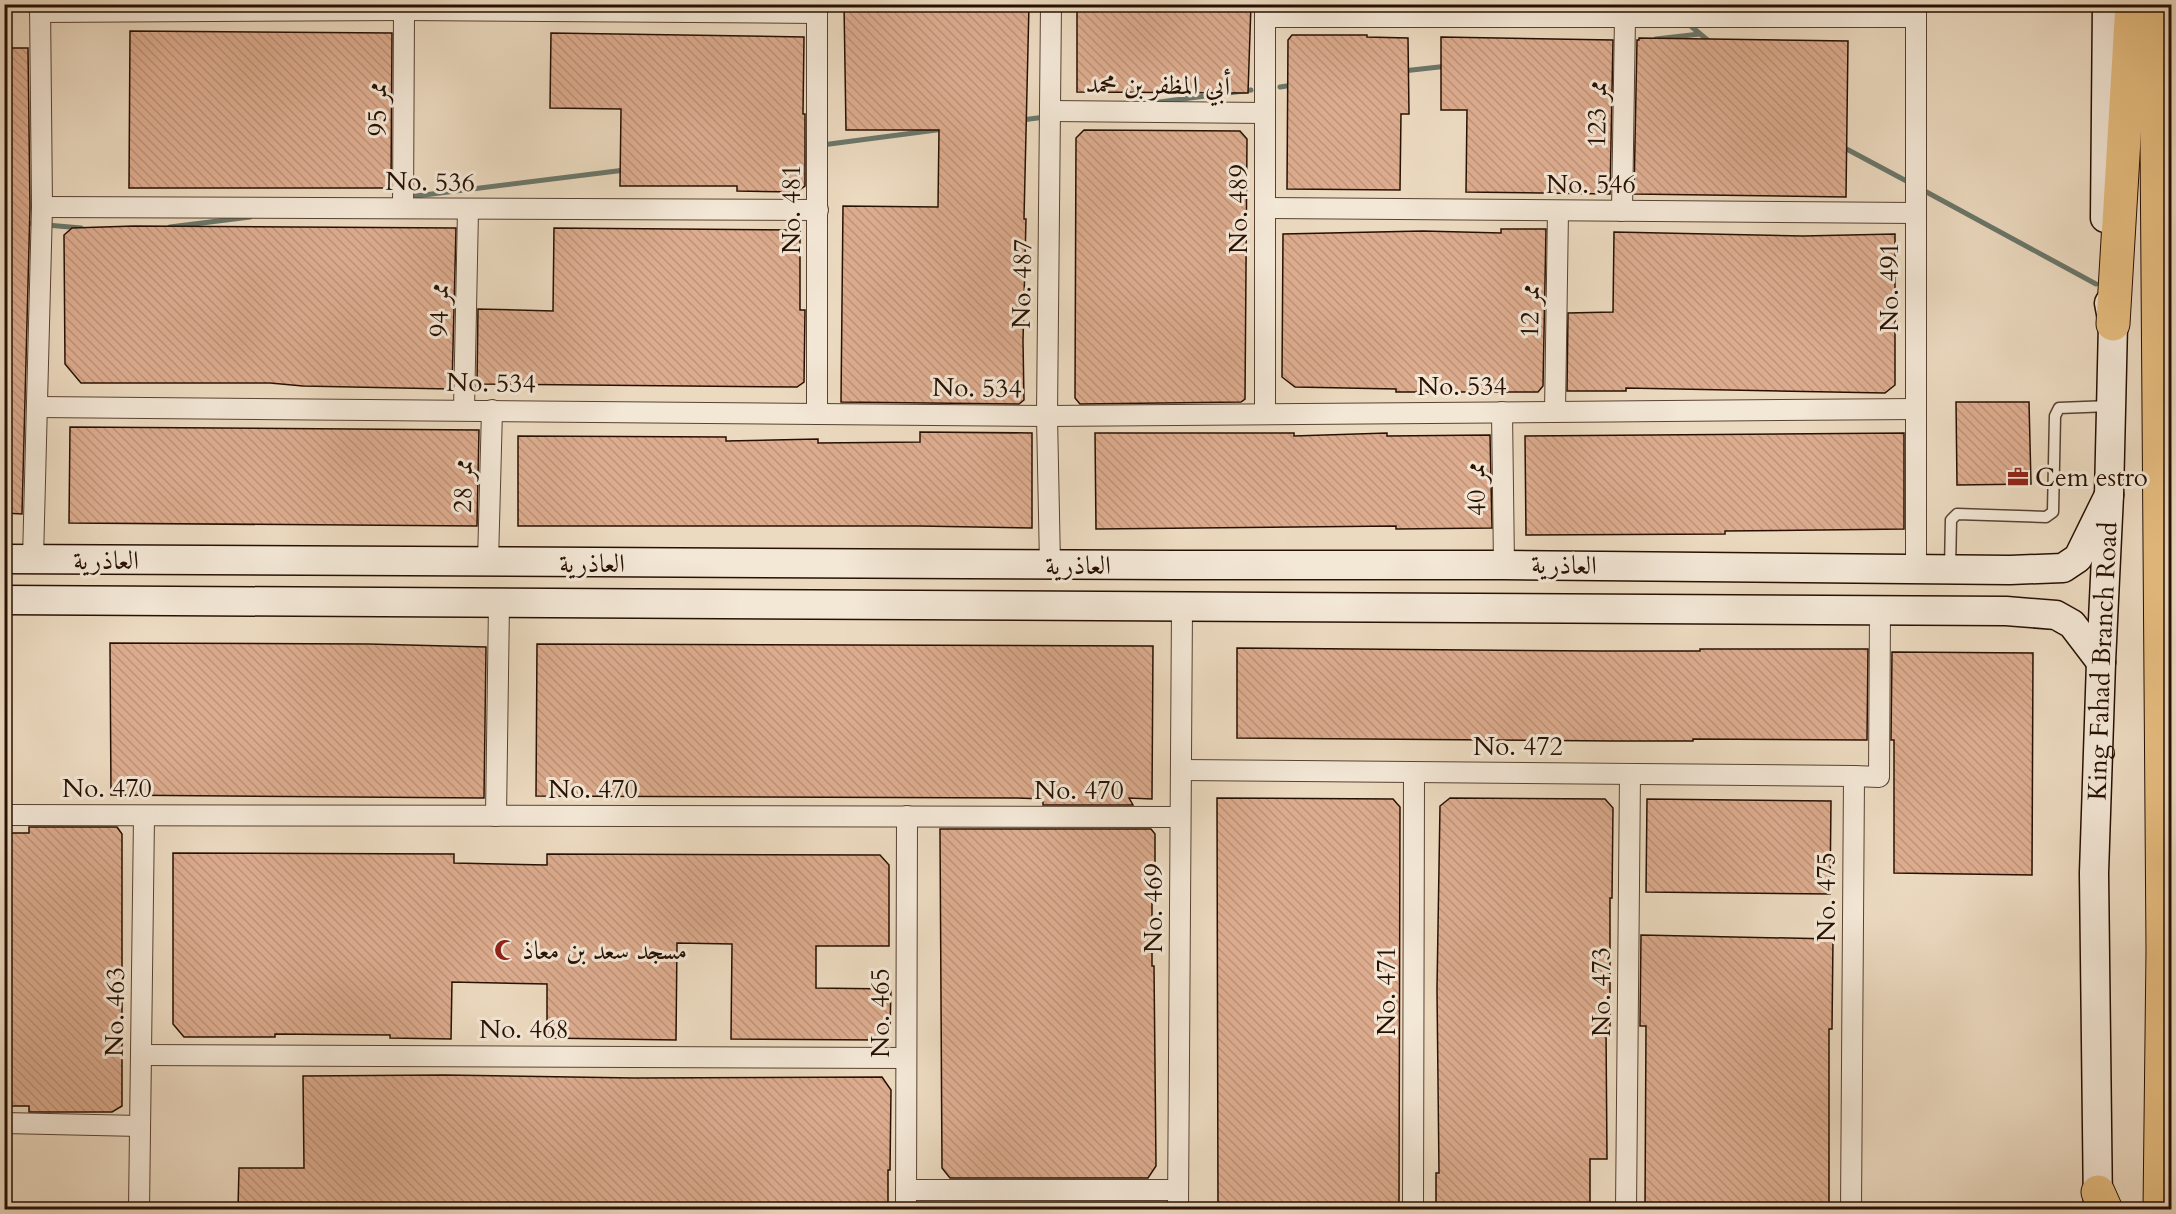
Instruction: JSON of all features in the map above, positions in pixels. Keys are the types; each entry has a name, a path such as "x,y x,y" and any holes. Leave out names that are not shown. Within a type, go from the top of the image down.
{"highway":[{"path":"2113,324 2132,4"},
{"path":"2156,4 2163,950 2160,1209"}],"street":[{"name":"No. 487","path":"1050,564 1047,416 1051,4"},
{"name":"King Fahad Branch Road","path":"2101,1204 2094,873 2109,495 2113,324 2104,273 2107,4"},
{"path":"33,560 42,207 40,8 817,9"},
{"name":"No. 481","path":"817,9 817,414"},
{"name":"ممر 95","path":"403,208 404,10"},
{"path":"1265,11 1625,17 1916,11"},
{"name":"No. 489","path":"1264,414 1265,11"},
{"name":"No. 491","path":"1916,11 1916,570"},
{"name":"ممر 123","path":"1622,211 1625,17"},
{"name":"أبي المظفر بن محمد","path":"1051,111 1265,113"},
{"name":"No. 536","path":"42,207 818,210"},
{"name":"No. 546","path":"1265,208 1916,213"},
{"name":"ممر 94","path":"464,410 468,210"},
{"name":"ممر 12","path":"1555,412 1558,211"},
{"name":"No. 534","path":"37,407 1047,416 1916,409"},
{"name":"ممر 28","path":"488,562 492,410"},
{"name":"ممر 40","path":"1502,412 1504,565"},
{"name":"العاذرية","path":"4,558 33,560 1175,566 1504,565 2010,570 2063,568 2078,558 2109,495"},
{"path":"261,601 265,561"},
{"path":"1175,566 1179,606"},
{"path":"2006,611 2024,603 2032,587 2029,577 2010,570"},
{"name":"العاذرية","path":"4,600 2006,611 2056,615 2072,624 2101,662"},
{"path":"496,816 499,603"},
{"name":"No. 469","path":"1178,1209 1181,770 1179,606"},
{"path":"1854,776 1879,777 1880,611"},
{"name":"No. 472","path":"1181,770 1854,776"},
{"name":"No. 471","path":"1413,1209 1414,773"},
{"name":"No. 473","path":"1626,1209 1630,774"},
{"name":"No. 475","path":"1851,1209 1854,776"},
{"name":"No. 470","path":"4,815 1180,817"},
{"name":"No. 463","path":"139,1209 144,816"},
{"name":"No. 465","path":"906,1200 907,816"},
{"name":"No. 468","path":"141,1055 906,1058"},
{"path":"4,1123 140,1126"},
{"path":"906,1200 1179,1190"}],"lane":[{"path":"1950,570 1951,520 1957,514 2046,517 2053,512 2055,416 2059,408 2110,406"}],"building":[{"path":"844,4 1029,4 1024,219 1026,219 1024,400 1019,404 841,402 843,206 938,207 939,130 846,130"},
{"path":"1077,4 1251,4 1248,93 1077,92"},
{"path":"130,31 392,33 391,188 129,188"},
{"path":"551,33 804,37 805,186 796,192 737,191 737,186 620,186 621,109 550,108"},
{"path":"1292,35 1367,35 1367,37 1408,38 1409,114 1401,114 1400,190 1287,189 1288,40"},
{"path":"1441,37 1613,40 1610,194 1466,192 1467,110 1441,110"},
{"path":"1639,38 1848,41 1846,197 1634,194 1637,40"},
{"path":"4,48 28,48 30,207 22,514 4,513"},
{"path":"1084,130 1240,131 1247,139 1245,399 1241,402 1080,404 1075,398 1076,138"},
{"path":"134,226 456,228 452,387 450,389 303,386 270,383 81,383 65,364 64,235 72,228"},
{"path":"554,228 800,230 800,310 805,310 804,382 797,387 477,384 478,309 553,311"},
{"path":"1501,229 1546,229 1543,386 1538,392 1396,392 1396,389 1295,387 1282,377 1283,234 1423,231 1501,233"},
{"path":"1614,232 1803,236 1895,234 1895,385 1885,393 1626,388 1626,391 1567,391 1568,313 1613,312"},
{"path":"1956,402 2029,402 2031,484 1957,485"},
{"path":"70,427 479,430 477,526 69,523"},
{"path":"920,432 1032,433 1032,528 518,526 518,436 726,437 726,441 818,439 818,443 920,442"},
{"path":"1095,433 1294,433 1294,436 1387,433 1387,436 1490,435 1492,528 1396,529 1396,526 1096,529"},
{"path":"1904,433 1904,529 1725,531 1725,534 1526,535 1525,436"},
{"path":"110,643 486,647 484,798 111,795"},
{"path":"537,644 1153,646 1152,799 1129,798 1133,805 1043,805 1043,799 1018,798 536,796"},
{"path":"1237,648 1599,651 1868,649 1867,740 1613,741 1237,738"},
{"path":"1892,652 2033,653 2032,875 1894,873"},
{"path":"1217,798 1393,799 1400,807 1399,1209 1218,1209"},
{"path":"1450,798 1605,799 1613,808 1610,1029 1606,1028 1607,1159 1590,1159 1590,1209 1436,1209 1436,1173 1439,1173 1437,989 1440,806"},
{"path":"1647,799 1831,801 1830,894 1646,892"},
{"path":"29,827 117,827 122,834 122,1106 112,1112 29,1112 29,1106 4,1106 4,833 29,833"},
{"path":"940,829 1151,829 1155,834 1152,966 1154,966 1156,1166 1148,1178 950,1178 942,1168"},
{"path":"173,853 454,854 454,863 547,865 547,854 880,855 889,865 889,946 816,946 816,988 891,989 890,1028 880,1040 731,1039 732,944 677,943 676,1040 547,1038 547,984 452,982 451,1039 390,1038 390,1035 275,1034 275,1037 184,1037 173,1024"},
{"path":"1641,935 1833,939 1832,1029 1829,1029 1829,1209 1645,1209 1646,1026 1640,1026"},
{"path":"444,1075 634,1078 882,1077 891,1090 888,1209 238,1209 239,1168 304,1168 303,1076"}],"waterway":[{"path":"1687,23 1710,42"},
{"path":"1656,39 1700,34"},
{"path":"1403,71 1448,66"},
{"path":"1280,87 1293,85"},
{"path":"1152,103 1251,90"},
{"path":"1022,120 1045,117"},
{"path":"822,145 944,129"},
{"path":"1841,146 1912,184"},
{"path":"408,197 625,170"},
{"path":"1921,189 2096,284"},
{"path":"170,227 250,217"},
{"path":"24,223 81,228"}],"place":[{"name":"Cem estro","path":"2018,477"},
{"name":"مسجد سعد بن معاذ","path":"505,950"}]}
